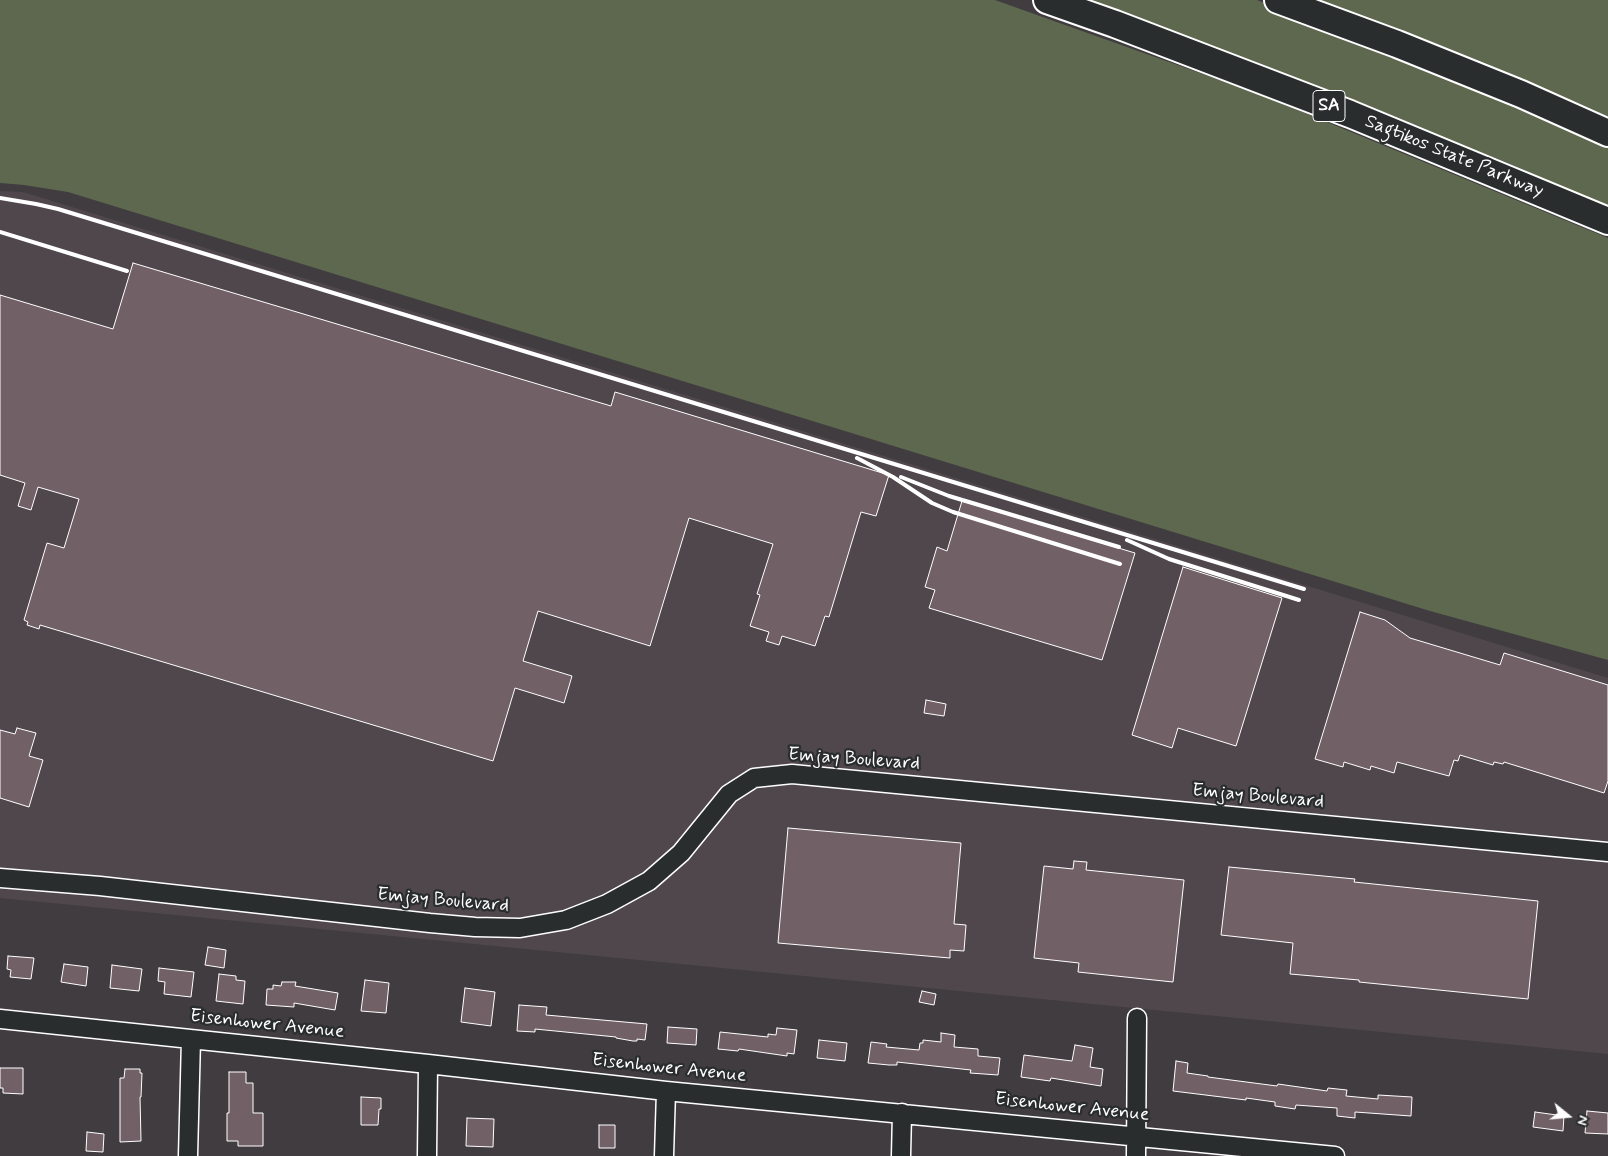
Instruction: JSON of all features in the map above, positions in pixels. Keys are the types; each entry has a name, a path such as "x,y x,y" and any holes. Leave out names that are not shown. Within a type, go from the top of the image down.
{"highway":[{"name":"Sagtikos State Parkway","path":"1047,0 1350,114 1608,221"},
{"path":"1278,0 1396,44 1521,94 1608,133"}],"street":[{"name":"Emjay Boulevard","path":"0,878 100,886 466,926 520,928 566,920 607,904 649,881 682,853 730,794 754,778 792,774 1608,852"},
{"path":"1136,1156 1137,1018"},
{"name":"Eisenhower Avenue","path":"0,1019 666,1091 1335,1156"},
{"path":"188,1156 191,1039"},
{"path":"427,1156 428,1064"},
{"path":"664,1156 666,1091"},
{"path":"901,1156 902,1113"}],"shaded area":[{"path":"0,191 23,192 1608,678 1608,1054 0,898"}],"green space":[{"path":"0,0 995,0 1259,94 1608,238 1608,660 1430,611 68,192 0,183"},
{"path":"1079,0 1257,0 1530,109 1608,145 1608,207 1508,163 1210,47"},
{"path":"1320,0 1608,0 1608,119 1531,84"}],"building":[{"path":"133,263 611,406 615,392 889,475 876,516 861,512 829,617 825,616 815,646 782,636 779,645 766,641 769,632 750,626 760,595 757,594 773,544 689,518 650,646 538,611 523,661 572,676 564,703 515,688 493,761 40,625 39,629 27,625 28,622 24,620 47,543 64,548 79,499 38,487 31,510 18,506 25,483 0,475 0,295 113,329"},
{"path":"962,501 1135,553 1102,660 929,608 935,590 925,587 937,547 947,551"},
{"path":"1183,567 1282,598 1236,746 1178,728 1172,748 1132,735"},
{"path":"1360,612 1385,620 1410,638 1500,665 1504,653 1608,685 1608,781 1604,793 1504,762 1503,764 1494,762 1493,765 1460,755 1458,761 1454,760 1449,776 1397,762 1394,773 1371,766 1370,770 1344,762 1343,767 1315,759"},
{"path":"926,700 946,704 944,716 924,713"},
{"path":"17,728 36,733 29,756 43,760 29,807 0,798 0,730 15,734"},
{"path":"788,828 961,843 954,924 966,925 964,951 950,950 950,958 778,943"},
{"path":"1074,861 1087,862 1086,870 1184,880 1173,982 1078,972 1079,963 1034,958 1044,866 1073,869"},
{"path":"1229,867 1355,879 1354,882 1538,901 1528,999 1290,974 1293,943 1221,935"},
{"path":"208,947 226,950 224,968 205,965"},
{"path":"8,956 34,958 31,979 10,977 11,970 7,969"},
{"path":"64,964 88,967 86,986 61,982"},
{"path":"112,965 142,969 139,991 110,988"},
{"path":"159,968 194,972 191,997 164,994 165,982 158,981"},
{"path":"219,974 236,976 236,980 245,981 243,1004 216,1001"},
{"path":"365,980 389,983 386,1013 361,1011"},
{"path":"282,982 296,982 295,986 338,993 335,1010 294,1003 294,1007 266,1005 267,989 273,989 273,985 281,986"},
{"path":"465,988 495,992 491,1026 461,1022"},
{"path":"922,991 936,994 934,1005 919,1002"},
{"path":"519,1005 547,1007 546,1015 647,1024 645,1040 637,1039 637,1041 633,1041 616,1037 535,1029 535,1032 517,1031"},
{"path":"668,1027 697,1029 696,1045 667,1043"},
{"path":"777,1028 797,1030 794,1054 787,1053 787,1056 739,1049 738,1051 718,1049 720,1032 768,1037 768,1034 776,1035"},
{"path":"941,1033 955,1035 954,1047 978,1049 978,1056 1000,1058 998,1075 970,1073 971,1070 897,1062 897,1065 868,1063 871,1042 887,1044 886,1047 919,1050 920,1043 923,1043 923,1040 941,1042"},
{"path":"819,1040 847,1043 845,1061 817,1058"},
{"path":"1075,1045 1093,1048 1090,1067 1103,1069 1101,1086 1051,1078 1050,1081 1021,1077 1024,1055 1072,1061"},
{"path":"1176,1061 1188,1063 1187,1073 1208,1077 1327,1091 1328,1088 1347,1090 1346,1096 1378,1099 1378,1095 1412,1097 1411,1116 1355,1112 1355,1118 1337,1116 1337,1108 1296,1105 1295,1109 1275,1106 1275,1102 1173,1091"},
{"path":"0,1068 23,1068 23,1094 3,1093 3,1088 0,1088"},
{"path":"125,1069 140,1069 140,1073 142,1073 140,1097 141,1141 120,1142 120,1078 124,1078"},
{"path":"229,1072 246,1072 246,1083 253,1083 253,1113 263,1113 263,1146 238,1146 238,1141 227,1141"},
{"path":"361,1097 381,1098 378,1125 361,1125"},
{"path":"1587,1111 1608,1113 1608,1134 1585,1133"},
{"path":"1535,1112 1564,1116 1563,1131 1533,1127"},
{"path":"467,1118 494,1119 493,1147 466,1146"},
{"path":"599,1125 615,1125 615,1148 599,1148"},
{"path":"87,1132 104,1134 103,1152 86,1151"}],"railway":[{"path":"0,198 58,209 1304,589"},
{"path":"0,232 127,271"},
{"path":"857,458 893,477 932,503 953,512 1120,564"},
{"path":"901,477 949,496 1119,547"},
{"path":"1127,540 1169,559 1299,600"}]}
